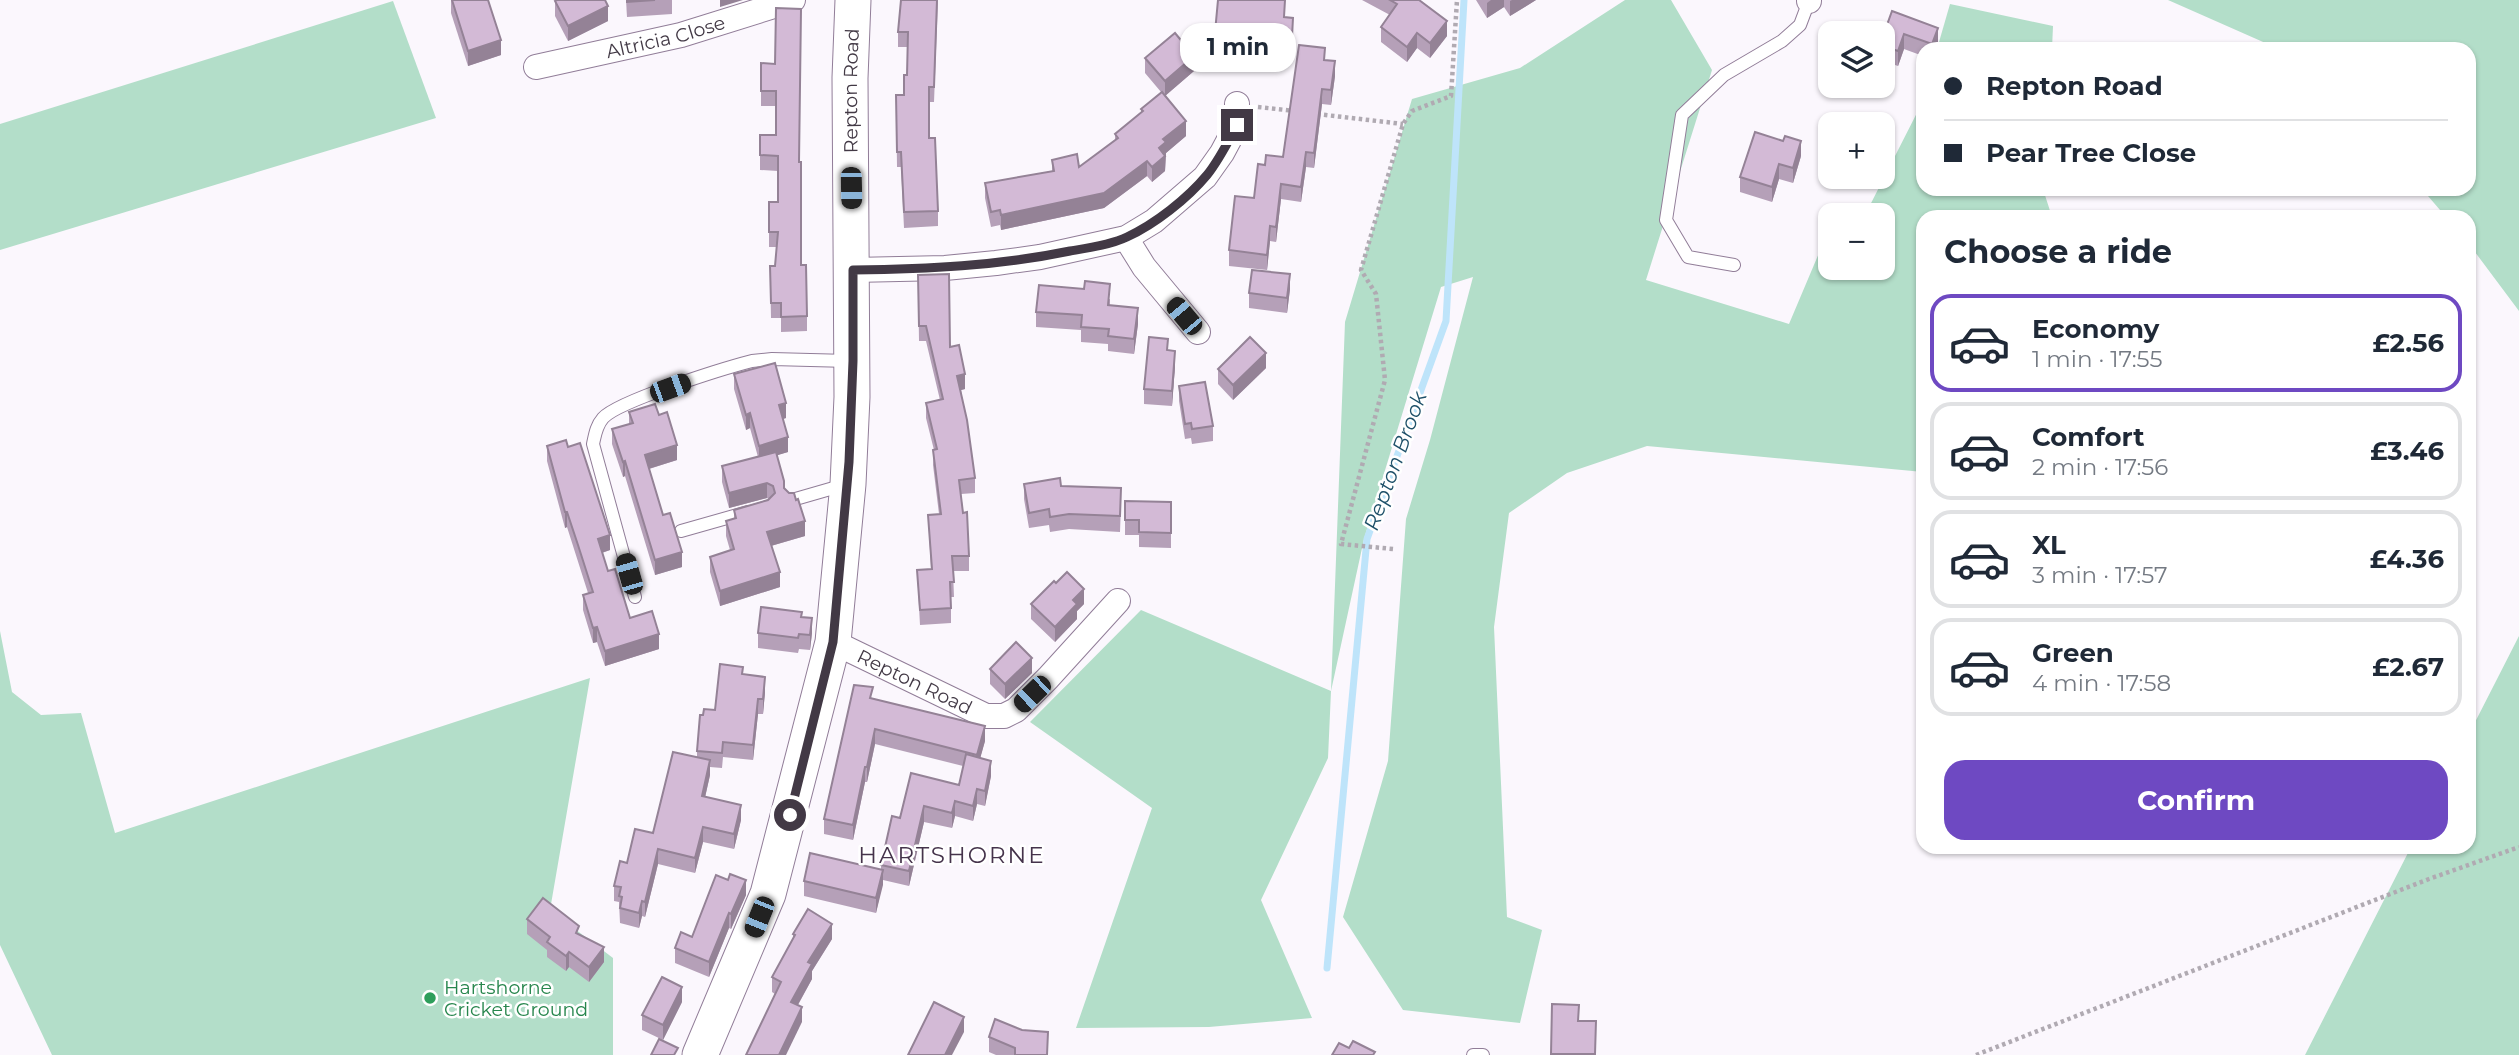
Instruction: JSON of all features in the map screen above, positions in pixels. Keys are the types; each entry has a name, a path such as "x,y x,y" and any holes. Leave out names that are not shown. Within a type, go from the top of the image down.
{"street":[{"name":"Altricia Close","path":"536,67 681,35 793,0"},
{"name":"Repton Road","path":"700,1055 768,894 833,642 848,484 853,361 850,78 853,0"},
{"path":"853,270 945,268 996,263 1061,253 1126,238 1154,221 1205,177 1237,125 1237,104"},
{"path":"1126,238 1144,267 1198,332"},
{"name":"Repton Road","path":"833,642 986,716 1004,716 1016,709 1048,678 1118,601"}],"lane":[{"path":"1734,265 1688,257 1666,220 1682,115 1724,75 1782,41 1800,25 1809,1"},
{"path":"635,597 594,452 597,428 604,417 629,403 752,361 853,361"},
{"path":"792,500 848,484"},
{"path":"681,531 766,507"},
{"path":"1473,1055 1483,1055"}],"path":[{"path":"1393,549 1341,544 1385,380 1376,293 1362,270 1403,124 1412,111 1451,96 1457,0"},
{"path":"1237,104 1403,124"},
{"path":"1976,1055 2429,879 2519,847"}],"green space":[{"path":"1625,0 1671,0 1712,70 1646,280 1789,324 1818,255 1818,280 1895,280 1895,203 1871,203 1878,189 1895,189 1895,156 1916,115 1916,196 2045,196 2050,210 1916,210 1916,471 1647,446 1567,473 1509,513 1494,627 1507,917 1542,930 1520,1023 1403,1010 1343,917 1388,761 1406,519 1473,277 1441,287 1364,539 1331,691 1345,322 1412,99 1520,68"},
{"path":"2168,0 2519,0 2519,311 2476,253 2476,210 2440,210 2428,196 2476,196 2476,42 2263,42"},
{"path":"393,1 436,118 0,250 0,124"},
{"path":"1950,4 2053,26 2052,42 1939,42"},
{"path":"1141,610 1331,691 1328,758 1261,900 1312,1018 1209,1027 1076,1028 1152,808 1030,722"},
{"path":"0,631 12,692 41,715 81,713 115,833 590,678 550,910 613,958 613,1055 52,1055 0,945"},
{"path":"2519,636 2519,1055 2305,1055 2407,854 2476,854 2476,720"}],"building":[{"path":"452,0 488,0 501,40 468,51"},
{"path":"605,0 608,6 568,26 555,1"},
{"path":"901,0 937,0 934,87 929,87 929,138 935,138 938,211 904,212 901,152 897,152 896,95 904,95 908,32 898,32"},
{"path":"1218,0 1285,0 1284,17 1293,18 1292,37 1241,34 1240,45 1214,43"},
{"path":"1390,0 1419,0 1447,21 1430,43 1417,33 1407,47 1381,27 1397,4"},
{"path":"776,8 801,9 801,265 806,265 807,316 781,317 781,303 771,303 770,266 775,266 778,232 769,232 769,202 778,202 778,156 760,155 760,135 776,135 776,91 761,91 761,63 775,64"},
{"path":"1892,11 1938,28 1933,42 1904,34 1898,51 1895,50 1895,21 1888,21"},
{"path":"1175,33 1194,56 1165,81 1145,58"},
{"path":"1299,45 1325,48 1324,60 1335,61 1331,90 1322,89 1314,153 1306,152 1301,187 1281,184 1276,227 1270,226 1267,255 1229,250 1235,196 1254,198 1258,164 1265,165 1266,155 1283,157"},
{"path":"1162,92 1186,121 1163,139 1166,142 1159,148 1165,156 1152,167 1147,161 1104,193 1001,215 1000,210 991,212 985,183 1054,171 1052,160 1077,154 1079,167 1118,138 1115,134"},
{"path":"1755,132 1783,141 1785,136 1801,141 1793,168 1779,164 1772,187 1740,177"},
{"path":"1252,270 1290,274 1287,298 1249,293"},
{"path":"949,274 950,347 959,345 965,374 957,376 967,420 975,478 959,480 963,513 967,512 969,556 952,556 954,582 950,582 951,608 920,610 917,570 932,569 928,515 941,514 933,450 937,449 926,403 943,399 926,326 919,326 918,275"},
{"path":"1085,281 1110,284 1108,305 1138,308 1134,339 1108,336 1109,329 1081,327 1082,315 1036,312 1039,285 1084,289"},
{"path":"1149,337 1168,339 1167,350 1175,351 1172,391 1144,389"},
{"path":"1250,337 1266,353 1233,385 1218,369"},
{"path":"775,363 786,403 779,405 788,437 759,446 750,413 746,415 734,374"},
{"path":"1205,382 1213,426 1192,429 1191,423 1185,424 1179,386"},
{"path":"655,404 659,415 667,412 677,445 645,455 663,515 670,513 682,552 655,560 625,461 623,462 612,429 633,423 629,412"},
{"path":"566,440 568,447 580,443 610,535 598,539 608,571 615,569 630,618 652,611 659,634 605,651 597,627 593,628 583,595 593,592 565,512 547,446"},
{"path":"776,452 784,488 789,493 794,493 796,500 798,499 805,521 767,532 780,572 720,591 710,557 734,549 726,521 736,518 734,510 768,500 775,493 773,486 767,483 729,493 722,466"},
{"path":"1060,478 1061,486 1121,488 1120,516 1069,514 1050,517 1049,509 1029,513 1024,484"},
{"path":"1125,501 1171,502 1171,533 1139,532 1139,520 1125,520"},
{"path":"1067,572 1084,589 1073,600 1077,604 1055,627 1031,604"},
{"path":"761,607 802,612 801,617 812,618 810,635 799,634 798,638 758,633"},
{"path":"1016,642 1032,658 1005,684 990,669"},
{"path":"720,664 743,667 742,674 765,677 763,699 758,699 753,745 723,742 722,753 697,751 700,715 703,715 704,709 715,710"},
{"path":"854,685 873,687 870,698 985,726 977,755 875,729 853,825 824,819"},
{"path":"673,752 710,760 702,796 741,805 734,834 703,827 695,858 658,849 645,902 642,901 639,913 620,908 621,887 614,886 620,861 627,863 635,829 653,833"},
{"path":"966,754 991,761 985,791 977,789 973,806 955,801 952,813 924,806 909,871 881,865 892,816 900,818 911,773 959,785"},
{"path":"810,853 883,870 876,898 804,881"},
{"path":"730,874 746,880 709,962 675,948 681,932 692,937 716,875 728,880"},
{"path":"543,898 579,926 576,933 604,947 589,967 569,952 566,956 547,942 550,937 527,919"},
{"path":"808,909 832,924 808,962 812,964 791,1002 802,1007 779,1055 746,1055 781,982 772,977"},
{"path":"662,977 682,987 663,1025 642,1015"},
{"path":"934,1002 964,1017 945,1055 908,1055"},
{"path":"1552,1004 1579,1005 1578,1021 1596,1021 1595,1054 1551,1054"},
{"path":"995,1019 1022,1030 1048,1032 1047,1055 1015,1055 1015,1048 989,1037"},
{"path":"659,1039 678,1048 674,1055 651,1055"},
{"path":"1353,1041 1375,1052 1373,1055 1332,1055 1339,1043 1349,1048"}],"waterway":[{"name":"Repton Brook","path":"1327,968 1367,539 1446,321 1464,0"}],"place":[{"name":"Hartshorne Cricket Ground","path":"430,998"}],"district":[{"name":"HARTSHORNE","path":"952,855"}],"route":[{"path":"790,815 833,642 848,484 853,361 853,270 945,268 996,263 1083,249 1126,238 1154,221 1205,177 1237,125"}]}
